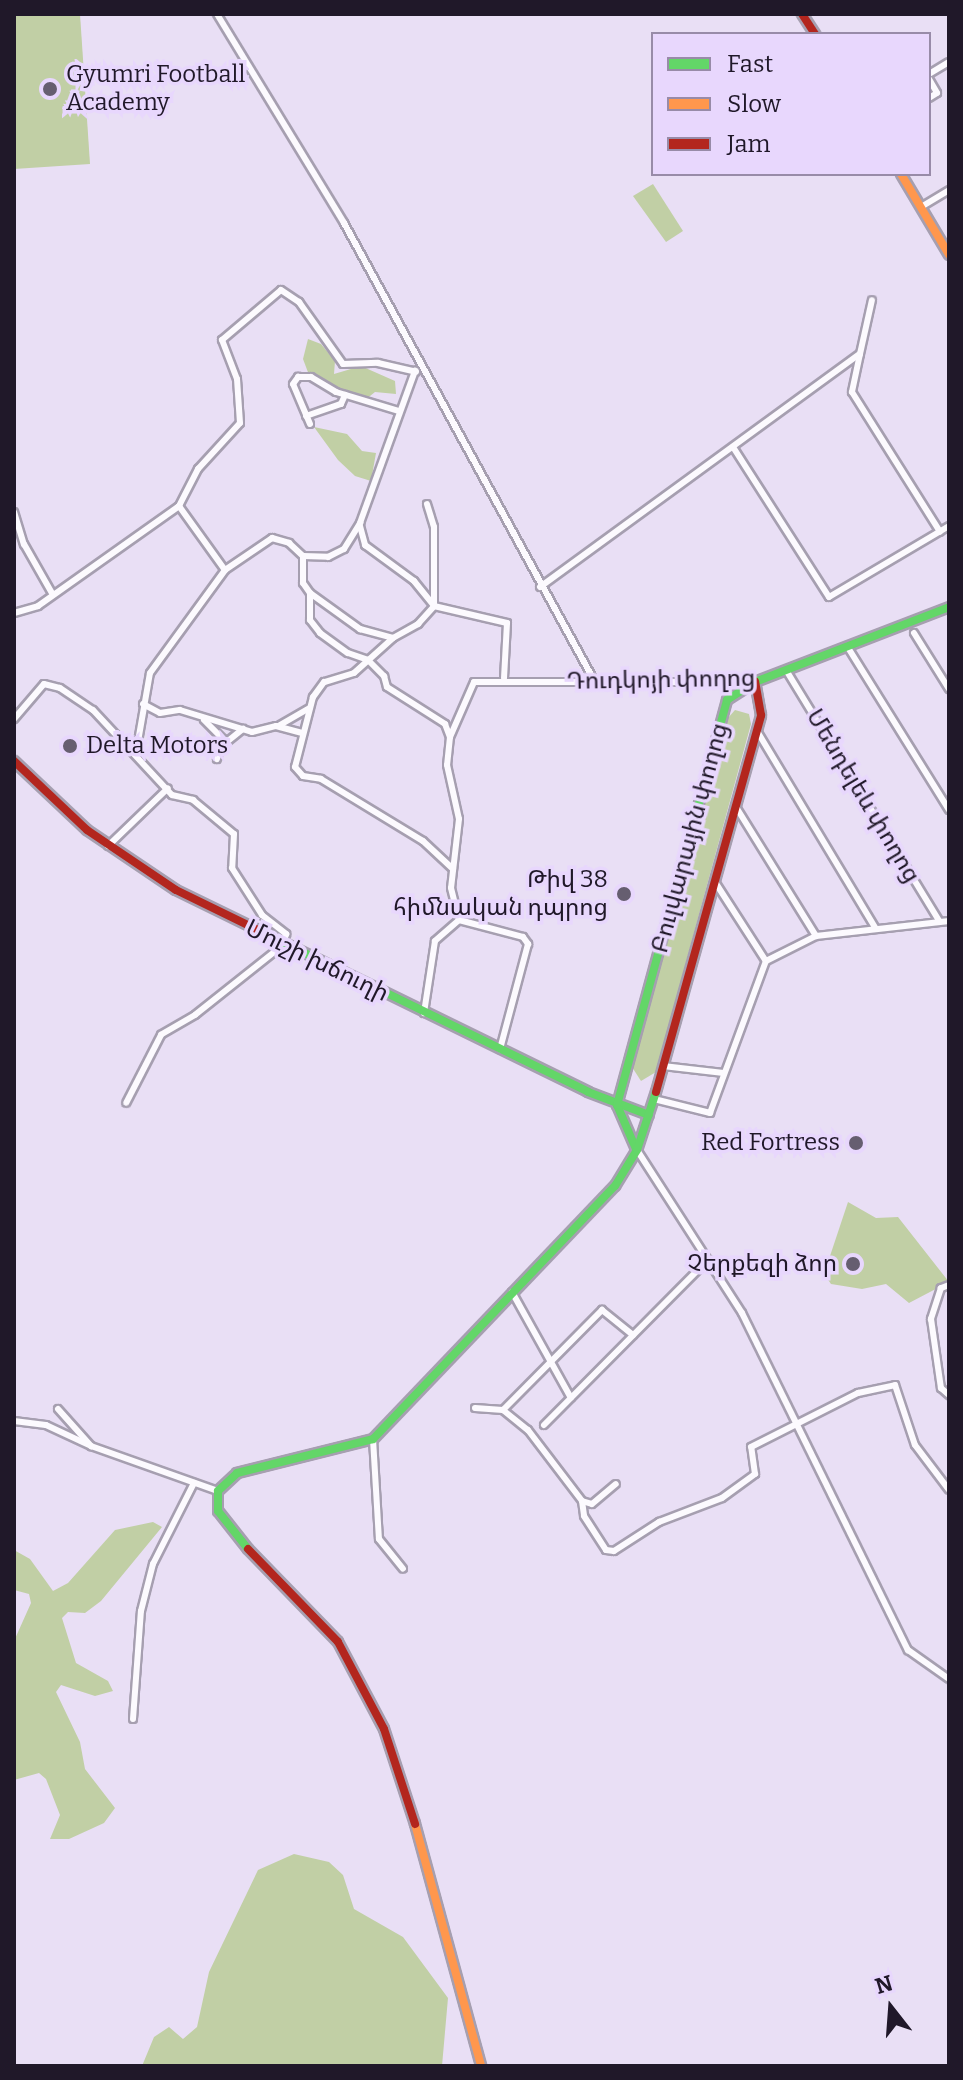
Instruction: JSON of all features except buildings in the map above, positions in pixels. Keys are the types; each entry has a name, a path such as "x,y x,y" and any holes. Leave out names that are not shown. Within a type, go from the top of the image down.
{"street":[{"path":"217,14 344,223 540,587 595,682"},
{"path":"802,14 814,32"},
{"path":"931,75 949,62"},
{"path":"931,80 937,93 931,97"},
{"path":"902,176 949,255"},
{"path":"921,207 949,190"},
{"path":"14,613 38,606 52,593 179,506 198,469 240,423 237,379 222,340 281,290 299,302 343,364 378,363 423,373"},
{"path":"872,300 852,392 940,532"},
{"path":"540,587 860,354"},
{"path":"136,753 150,673 225,570 272,538 289,543 303,556 328,557 344,549 360,523 415,371"},
{"path":"310,424 293,384 298,377 311,377 345,395 399,411"},
{"path":"306,416 341,404 345,395"},
{"path":"733,447 829,597 949,526"},
{"path":"427,504 434,527 434,606 418,624 393,638 354,673 324,682 309,708 297,772 321,779 423,841 453,869"},
{"path":"179,506 225,570"},
{"path":"14,512 24,544 52,593"},
{"path":"360,523 365,545 414,581 434,606 507,623 504,678 474,682 450,737 447,765 459,819 451,888 459,920"},
{"path":"303,556 303,583 310,593 360,629 393,638"},
{"path":"310,593 310,620 320,633 348,653 368,660 384,676 387,687 445,724 450,737"},
{"name":"Դուդկոյի փողոց","path":"504,678 595,682 755,682 949,607"},
{"path":"914,633 949,689"},
{"path":"847,646 949,810"},
{"name":"Մենդելեև փողոց","path":"786,670 940,922"},
{"name":"Բուլվարային փողոց","path":"218,1491 237,1473 286,1458 353,1448 373,1439 615,1186 637,1150 654,1099 713,879 757,731 761,715 755,682 727,700 617,1105"},
{"path":"14,719 36,689 53,684 93,710 172,795 193,800 234,834 232,868 262,915 283,927 283,945 195,1015 161,1035 126,1103"},
{"path":"143,704 160,713 180,710 204,720 243,729 276,726 303,733"},
{"path":"276,726 309,708"},
{"path":"204,720 220,734 223,745"},
{"path":"217,759 223,745 243,729"},
{"path":"757,731 875,927"},
{"name":"Մուշի խճուղի","path":"14,761 108,846 176,890 283,945 617,1105 649,1115"},
{"path":"108,846 168,788"},
{"path":"734,805 816,936"},
{"path":"713,879 766,961"},
{"path":"424,1013 435,941 459,920"},
{"path":"459,920 523,937 528,944 500,1049"},
{"path":"654,1099 710,1113 766,961 816,936 949,921"},
{"path":"663,1066 724,1073"},
{"path":"617,1105 637,1150 708,1260 798,1422 908,1650 949,1679"},
{"path":"544,1425 708,1260"},
{"path":"949,1285 941,1288 931,1319 941,1388 949,1395"},
{"path":"512,1292 539,1333 549,1365 571,1398"},
{"path":"503,1410 602,1310 633,1335"},
{"path":"475,1408 503,1410 528,1430 582,1501 592,1530 606,1550 614,1551 659,1522 722,1498 755,1474 751,1447 858,1393 895,1385 915,1445 949,1490"},
{"path":"58,1409 91,1446"},
{"path":"14,1421 46,1425 91,1446 218,1491 218,1511 227,1528 338,1642 384,1729 436,1888 481,2066"},
{"path":"373,1439 379,1539 403,1569"},
{"path":"133,1719 144,1599 153,1564 194,1483"},
{"path":"582,1501 592,1504 616,1484"}],"green space":[{"name":"Gyumri Football Academy","path":"14,14 80,14 90,164 14,169"},
{"path":"653,184 683,231 666,242 633,196"},
{"path":"308,339 321,344 335,361 334,374 361,366 395,381 396,394 375,392 365,400 309,375 303,359"},
{"path":"314,427 347,434 362,451 376,453 371,481 355,476 338,460"},
{"path":"735,710 749,714 751,724 656,1072 641,1081 632,1067 728,718"},
{"path":"848,1202 876,1218 898,1217 949,1282 909,1303 886,1284 862,1289 831,1284 824,1274"},
{"path":"153,1522 162,1527 101,1601 85,1613 68,1612 62,1618 76,1663 108,1681 113,1691 95,1696 61,1685 56,1692 80,1742 85,1769 115,1808 104,1823 69,1839 50,1839 60,1815 46,1779 39,1773 14,1780 14,1641 31,1603 29,1594 14,1590 14,1550 30,1559 53,1591 68,1583 115,1530"},
{"path":"294,1854 329,1862 343,1875 354,1909 403,1937 448,1998 442,2066 142,2066 154,2037 169,2027 183,2039 197,2027 209,1972 258,1870"}],"traffic: fast":[{"path":"636,1149 617,1105 727,700 755,682 949,607"},
{"path":"262,932 588,1092 649,1115"},
{"path":"248,1549 218,1511 218,1491 237,1473 373,1439 615,1186 637,1150 656,1092"}],"traffic: slow":[{"path":"902,176 949,255"},
{"path":"415,1824 481,2066"}],"traffic: jam":[{"path":"802,14 814,32"},
{"path":"656,1092 761,715 755,682"},
{"path":"14,761 87,830 176,890 262,932"},
{"path":"248,1549 338,1642 384,1729 415,1824"}],"place":[{"name":"Gyumri Football Academy","path":"50,89"},
{"name":"Delta Motors","path":"70,746"},
{"name":"Թիվ 38 հիմնական դպրոց","path":"624,894"},
{"name":"Red Fortress","path":"856,1143"},
{"name":"Չերքեզի ձոր","path":"853,1264"}]}
